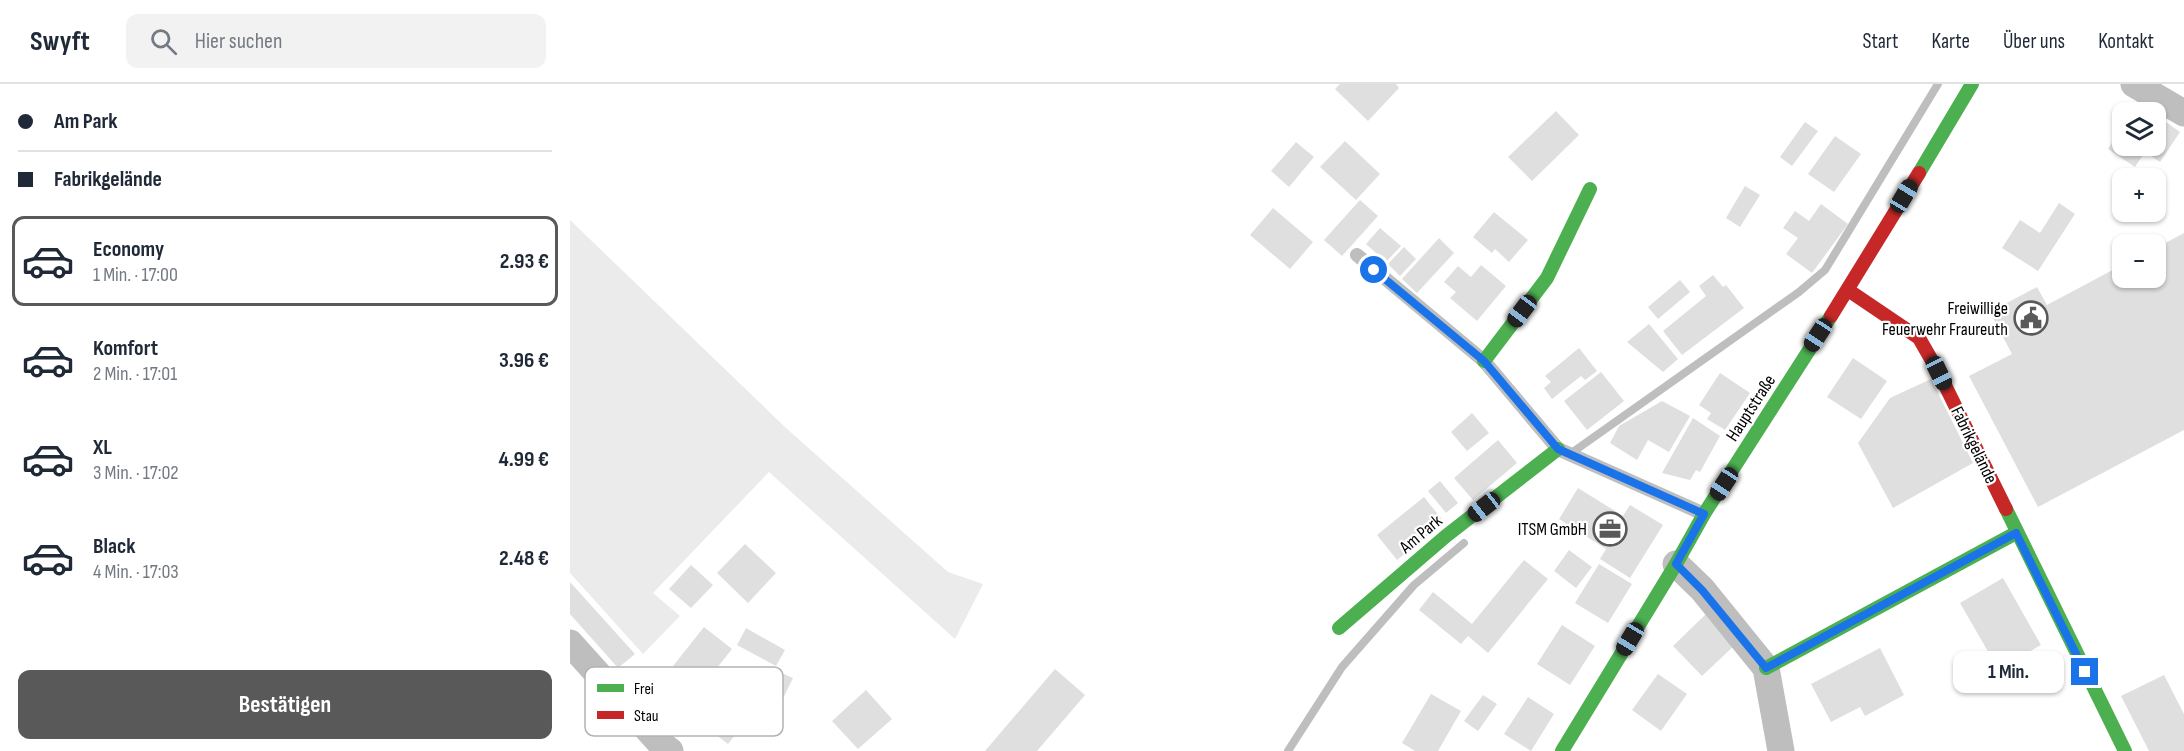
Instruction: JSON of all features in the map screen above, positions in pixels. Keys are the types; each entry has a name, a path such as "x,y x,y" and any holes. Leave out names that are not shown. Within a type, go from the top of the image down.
{"street":[{"name":"Hauptstraße","path":"1562,751 1704,514 1848,290 1972,84"},
{"path":"2134,84 2184,113"},
{"path":"1484,361 1547,278 1590,189"},
{"name":"Fabrikgelände","path":"1848,290 1919,338 1939,373 2125,751"},
{"name":"Am Park","path":"1339,628 1446,536 1558,449"},
{"path":"1766,668 2016,533"},
{"path":"1676,564 1702,590 1766,668 1781,751"},
{"path":"570,643 592,667"},
{"path":"654,736 670,751"}],"lane":[{"path":"1357,255 1484,361 1558,449 1704,514"}],"shaded area":[{"path":"570,220 786,428 948,572 983,584 955,639 769,472 653,593 680,616 643,654 570,573"}],"building":[{"path":"1340,84 1396,84 1399,88 1368,121 1335,89"},
{"path":"1556,111 1579,135 1532,181 1508,157"},
{"path":"1805,122 1818,131 1792,166 1780,157"},
{"path":"2166,122 2180,132 2166,153"},
{"path":"1835,136 1861,154 1834,192 1808,174"},
{"path":"1345,141 1380,174 1356,200 1320,167"},
{"path":"1296,142 1314,157 1289,187 1271,171"},
{"path":"2118,156 2142,156 2135,167"},
{"path":"2151,156 2164,156 2160,162"},
{"path":"1745,186 1760,195 1740,227 1726,218"},
{"path":"1360,200 1378,216 1342,256 1324,240"},
{"path":"2059,203 2075,214 2038,271 2002,248 2020,220 2040,233"},
{"path":"1821,204 1848,224 1812,273 1786,254 1798,238 1783,228 1795,211 1809,221"},
{"path":"1273,208 1313,242 1290,269 1250,235"},
{"path":"1494,212 1528,240 1509,262 1495,249 1492,253 1473,237"},
{"path":"1380,228 1401,246 1386,262 1366,244"},
{"path":"2184,233 2184,430 2038,507 1969,376 2012,354 1990,312 2037,287 2047,305 2112,270 2112,288 2166,288 2166,243"},
{"path":"1439,238 1454,253 1417,293 1402,279"},
{"path":"1404,247 1416,259 1400,276 1388,264"},
{"path":"1481,265 1506,286 1477,321 1450,298 1456,292 1444,282 1458,266 1471,277"},
{"path":"1713,275 1723,287 1726,285 1744,308 1682,355 1663,331 1706,296 1699,286"},
{"path":"1680,280 1690,292 1658,319 1648,307"},
{"path":"1649,324 1678,359 1663,372 1627,342"},
{"path":"1579,348 1597,371 1585,380 1581,376 1552,399 1544,388 1551,382 1545,376"},
{"path":"1853,358 1887,381 1861,419 1827,397"},
{"path":"1601,372 1624,401 1587,430 1564,401"},
{"path":"1720,373 1750,393 1725,430 1707,419 1711,413 1699,405"},
{"path":"1931,379 1973,463 1893,508 1858,443 1890,398"},
{"path":"1662,401 1690,416 1669,452 1648,440 1637,460 1610,443 1619,426"},
{"path":"1472,413 1489,433 1467,451 1451,432"},
{"path":"1693,418 1720,436 1700,472 1696,470 1690,480 1662,473"},
{"path":"1498,440 1517,463 1473,500 1454,478"},
{"path":"1440,481 1458,503 1446,513 1428,491"},
{"path":"1578,488 1623,516 1630,505 1663,525 1630,578 1600,559 1606,549 1559,519"},
{"path":"1424,497 1444,522 1397,560 1377,535"},
{"path":"745,544 776,573 748,603 717,573"},
{"path":"1569,550 1592,567 1576,588 1554,571"},
{"path":"1524,560 1548,579 1488,653 1468,636 1461,644 1419,610 1433,592 1472,624"},
{"path":"1599,564 1632,584 1608,623 1575,603"},
{"path":"691,565 713,585 691,608 669,589"},
{"path":"2003,578 2041,645 1998,669 1960,603"},
{"path":"570,582 635,654 617,667 570,614"},
{"path":"1707,613 1737,643 1702,676 1673,646"},
{"path":"1562,625 1595,646 1570,685 1537,664"},
{"path":"704,627 732,649 718,667 673,666"},
{"path":"746,628 785,650 776,666 737,645"},
{"path":"1880,648 1904,695 1865,716 1860,707 1831,722 1811,684"},
{"path":"1055,669 1085,695 1037,751 985,751"},
{"path":"783,674 793,678 783,699"},
{"path":"1658,674 1687,694 1661,731 1632,710"},
{"path":"2164,675 2184,714 2184,751 2149,751 2121,696"},
{"path":"866,690 892,719 858,749 832,721"},
{"path":"1431,694 1461,711 1438,751 1415,751 1402,743"},
{"path":"1483,695 1497,704 1478,731 1464,721"},
{"path":"1528,697 1554,714 1531,751 1504,734"},
{"path":"718,736 734,736 728,744"}],"waterway":[{"path":"1570,454 1799,292 1825,270 1938,84"},
{"path":"1288,751 1342,667 1414,585 1464,543"}],"traffic: fast":[{"path":"1919,173 1972,84"},
{"path":"1484,361 1547,278 1590,189"},
{"path":"1562,751 1704,514 1831,316"},
{"path":"1339,628 1446,536 1558,449"},
{"path":"2006,509 2125,751"},
{"path":"1766,668 2016,533"}],"traffic: jam":[{"path":"1831,316 1919,173"},
{"path":"1848,290 1919,338 1939,373 2006,509"}],"place":[{"name":"Freiwillige Feuerwehr Fraureuth","path":"2031,318"},
{"name":"ITSM GmbH","path":"1610,529"}],"route":[{"path":"1374,270 1484,361 1558,449 1704,514 1676,564 1702,590 1766,668 2016,533 2085,672"}]}
